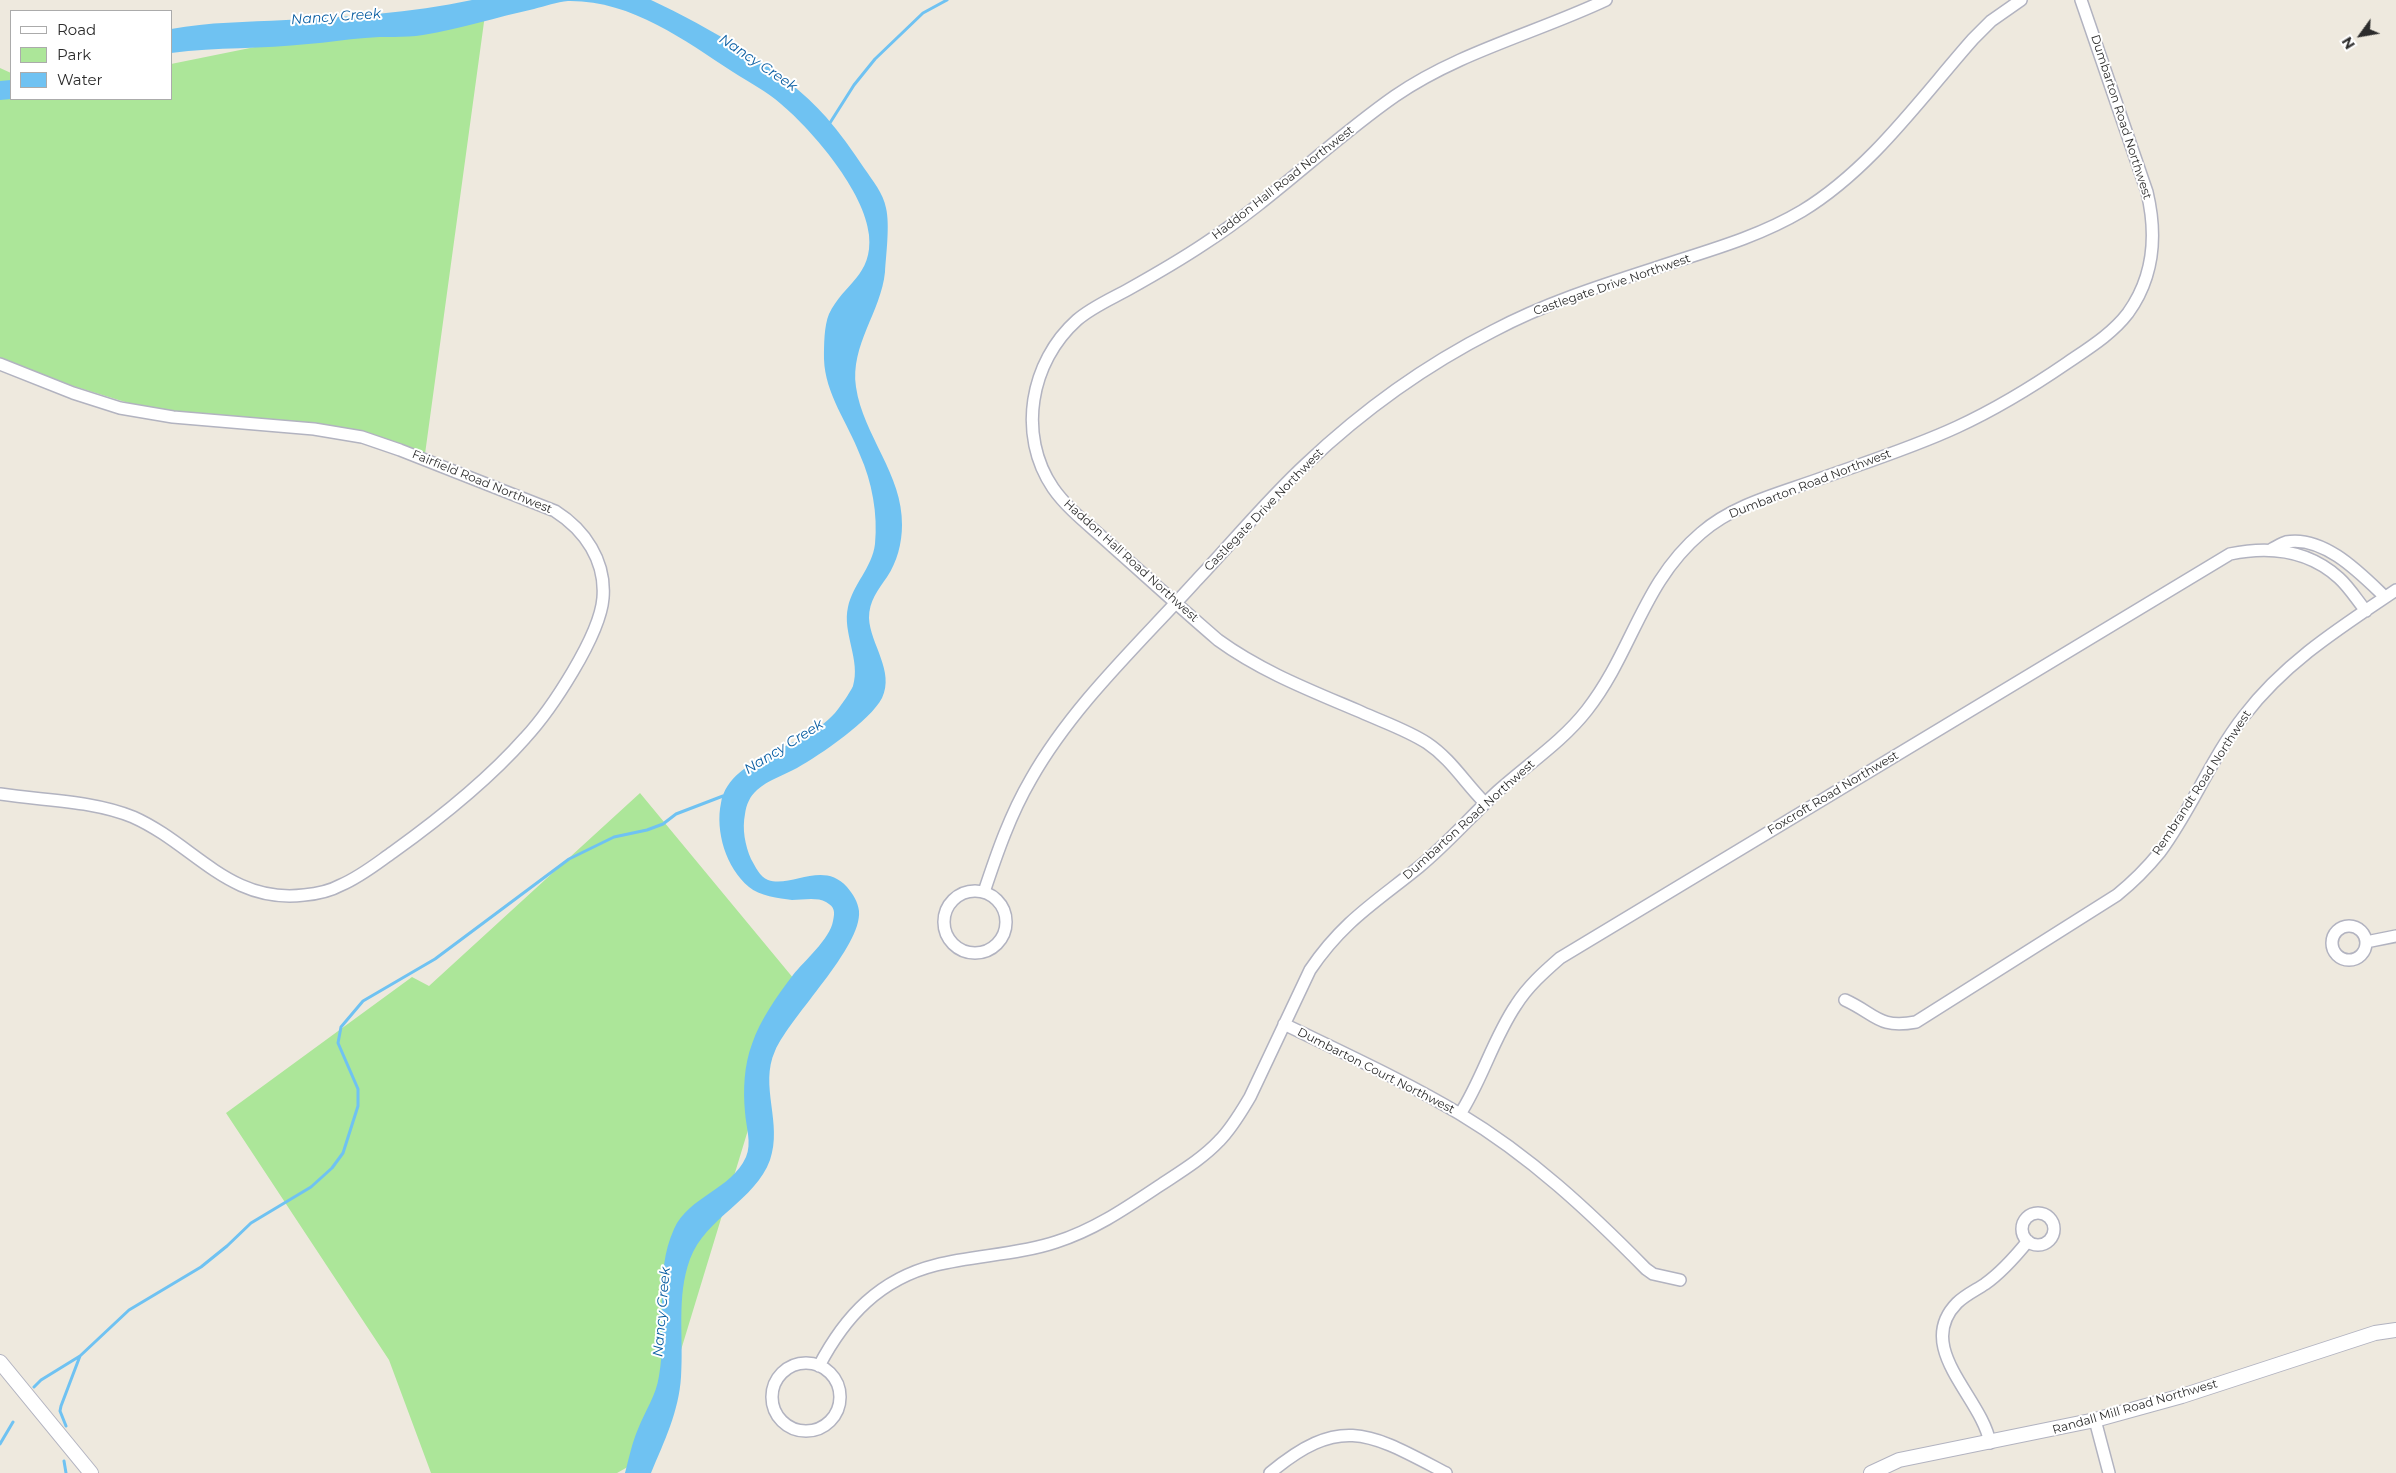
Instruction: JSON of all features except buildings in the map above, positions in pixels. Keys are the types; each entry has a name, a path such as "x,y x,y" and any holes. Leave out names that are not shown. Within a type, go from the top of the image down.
{"street":[{"name":"Haddon Hall Road Northwest","path":"1485,803 1454,765 1426,742 1404,730 1257,666 1218,640 1068,506 1053,487 1042,466 1036,447 1032,412 1039,377 1054,346 1065,332 1084,315 1173,264 1220,234 1382,105 1416,82 1463,58 1566,19 1606,0"},
{"name":"Castlegate Drive Northwest","path":"984,892 1000,844 1013,814 1050,749 1085,703 1304,465 1351,423 1399,387 1463,347 1531,313 1589,290 1743,239 1802,210 1837,186 1869,158 1972,39 1991,21 2020,0"},
{"name":"Dumbarton Road Northwest","path":"819,1366 834,1338 852,1315 875,1294 898,1280 937,1265 1034,1248 1075,1236 1114,1216 1196,1162 1220,1140 1240,1115 1310,970 1338,933 1362,910 1435,854 1485,803 1554,746 1586,711 1615,668 1660,578 1679,552 1703,531 1744,507 1922,442 1986,413 2034,386 2099,341 2128,313 2142,289 2150,266 2154,239 2152,214 2147,192 2082,0"},
{"name":"Fairfield Road Northwest","path":"0,364 73,394 120,408 173,417 314,428 362,437 400,450 555,511 568,520 582,533 593,550 600,568 603,598 596,628 585,648 553,700 526,737 505,760 414,837 357,877 322,892 282,896 244,888 217,874 155,828 132,817 89,805 0,794"},
{"name":"Foxcroft Road Northwest","path":"2272,549 2285,542 2304,542 2324,549 2343,559 2356,569 2386,597"},
{"name":"Foxcroft Road Northwest","path":"1460,1114 1470,1099 1515,1005 1536,979 1560,958 2215,562 2230,554 2253,549 2272,549 2312,560 2340,579 2366,611"},
{"name":"Rembrandt Road Northwest","path":"1845,1000 1884,1023 1900,1025 1916,1022 2117,895 2139,876 2160,851 2229,738 2259,697 2302,655 2396,590"},
{"path":"973,890 984,892 1000,902 1007,921 1006,931 995,947 976,954 966,952 956,948 944,930 947,908 953,899 962,893 973,890"},
{"path":"2366,942 2396,936"},
{"name":"Dumbarton Court Northwest","path":"1284,1024 1403,1082 1460,1114 1551,1179 1601,1223 1646,1269 1653,1274 1680,1280"},
{"path":"1990,1442 1988,1429 1946,1359 1942,1344 1943,1329 1947,1316 1956,1303 1998,1274 2028,1241"},
{"name":"Randall Mill Road Northwest","path":"1871,1473 1899,1460 2095,1420 2182,1396 2375,1333 2396,1330"},
{"path":"0,1362 91,1473"},
{"path":"808,1363 819,1366 829,1372 836,1380 840,1391 840,1403 837,1413 830,1422 820,1429 810,1432 798,1431 780,1419 772,1398 774,1387 779,1377 787,1369 797,1364 808,1363"},
{"path":"2095,1420 2109,1473"},
{"path":"1270,1473 1301,1450 1324,1439 1353,1435 1370,1438 1408,1453 1446,1473"}],"green space":[{"path":"487,0 425,454 328,426 184,420 73,386 0,367 0,68 10,73 10,100 172,100 172,64"},
{"path":"640,793 794,979 649,1455 617,1473 431,1473 389,1360 226,1113 412,977 429,986"}],"water":[{"name":"Nancy Creek","path":"472,0 651,0 721,36 768,66 809,100 836,129 874,182 883,197 887,215 887,249 882,287 861,343 855,372 860,405 890,472 901,507 902,532 898,552 894,565 875,596 869,612 870,628 884,668 885,688 882,698 876,707 844,737 797,768 761,786 750,798 744,820 749,854 756,868 763,876 768,880 777,881 818,875 838,879 847,887 856,901 859,911 857,926 838,962 795,1019 775,1051 769,1078 774,1132 773,1146 770,1160 763,1174 753,1187 707,1232 697,1244 690,1259 683,1288 680,1390 670,1426 651,1473 625,1473 636,1434 658,1383 662,1339 662,1283 668,1247 674,1229 689,1208 731,1178 746,1157 749,1141 744,1086 747,1060 752,1044 769,1008 793,975 822,942 831,928 834,918 833,908 822,900 792,900 775,897 758,893 749,887 734,870 728,859 721,837 720,814 721,803 728,786 740,772 756,761 811,732 828,720 842,704 853,686 855,666 847,627 848,607 850,599 873,553 876,521 871,487 864,465 828,384 825,372 824,342 829,314 835,303 862,270 867,260 869,235 858,200 836,163 808,130 781,104 764,91 676,35 656,24 613,7 591,2 568,1 451,30 423,35 372,37 291,46 172,53 172,29 214,24 379,14"},
{"path":"10,80 10,99 0,100 0,81"}],"waterway":[{"path":"828,126 854,85 875,59 923,13 947,0"},
{"path":"34,1387 41,1380 80,1356 129,1310 201,1267 251,1223 311,1187 332,1168 343,1153 358,1106 358,1089 338,1043 341,1027 363,1001 435,959 569,859 614,837 647,830 663,824 676,814 723,796 726,799"},
{"path":"66,1426 60,1411 80,1356"},
{"path":"0,1444 13,1422"},
{"path":"64,1461 66,1473"}]}
